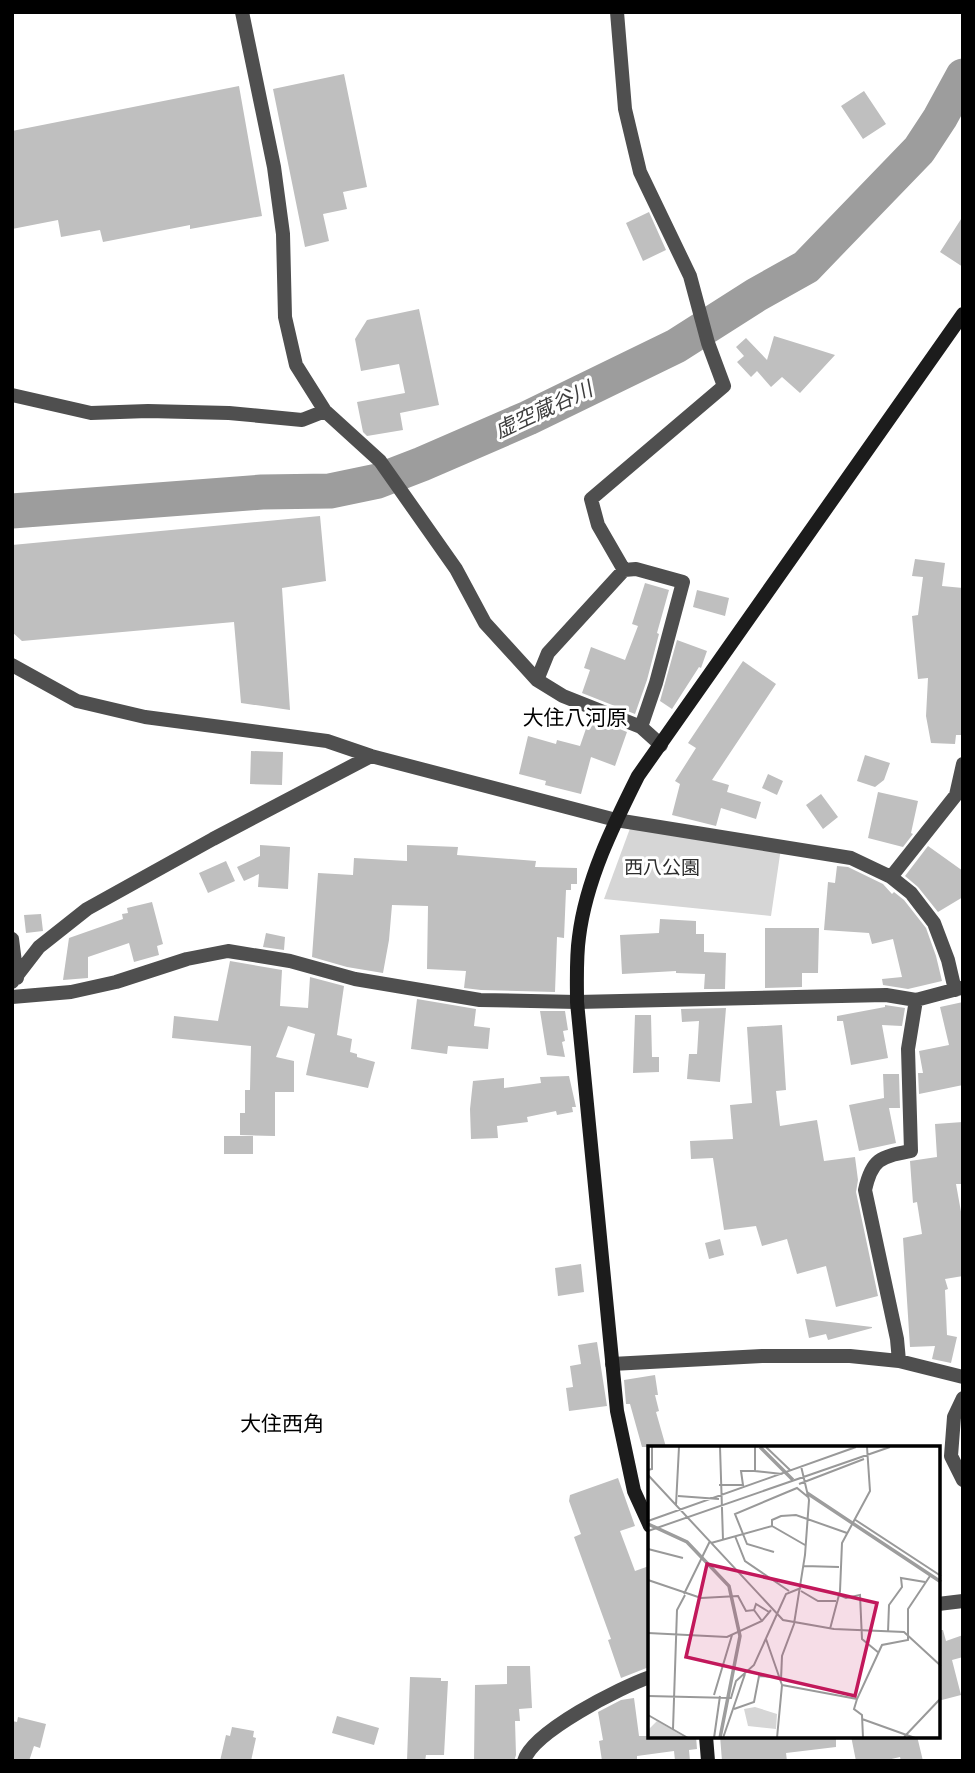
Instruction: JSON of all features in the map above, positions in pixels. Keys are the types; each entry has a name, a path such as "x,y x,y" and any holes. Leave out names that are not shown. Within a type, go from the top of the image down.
{"street":[{"path":"242,12 274,167 284,234 285,317 296,365 325,411 380,461 403,491 456,569 485,623 537,680 562,696 641,727 661,745"},
{"path":"617,12 625,109 640,172 690,276 708,343 724,386 591,499 598,525 624,570"},
{"path":"648,1524 634,1491 617,1411 577,1002 579,937 590,886 616,820 638,776 962,315"},
{"path":"12,395 91,413 229,412 302,420 325,411"},
{"path":"537,680 548,653 624,570 636,569 683,582 656,683 641,727"},
{"path":"12,665 77,701 145,718 327,741 371,756 616,820 851,858 891,877 911,893 934,923 959,988 916,1000 886,995 577,1002 480,999 355,979 290,961 228,951 187,959 116,982 71,992 12,997"},
{"path":"15,980 39,947 86,909 371,756"},
{"path":"891,877 956,795 963,764"},
{"path":"12,939 15,980"},
{"path":"899,1361 897,1339 865,1190 869,1171 882,1157 911,1151 908,1049 916,1000"},
{"path":"612,1364 762,1356 850,1356 899,1361 963,1377"},
{"path":"963,1398 954,1417 951,1456 963,1480"},
{"path":"940,1604 963,1601"},
{"path":"524,1761 537,1742 579,1712 648,1677"},
{"path":"706,1738 708,1761"}],"green space":[{"name":"西八公園","path":"632,823 781,848 771,916 604,899"}],"building":[{"path":"344,74 367,187 343,192 347,209 323,214 329,241 305,247 273,89"},
{"path":"239,86 262,216 190,229 190,225 103,242 100,230 61,237 58,220 12,229 12,131"},
{"path":"864,91 886,124 863,139 841,106"},
{"path":"649,212 666,250 643,261 626,223"},
{"path":"963,216 963,267 940,252"},
{"path":"419,309 439,405 400,413 403,430 367,436 363,432 357,402 405,393 399,364 361,371 355,339 367,320"},
{"path":"774,336 835,355 800,393 782,377 771,387 757,371 751,377 737,362 744,356 736,347 746,338 767,360"},
{"path":"320,516 326,581 282,588 290,710 241,703 234,622 22,641 12,632 12,545"},
{"path":"915,559 945,563 942,586 963,588 963,722 962,735 956,735 955,744 931,743 926,716 928,678 918,679 912,616 918,615 923,577 912,576"},
{"path":"645,583 669,590 647,680 635,714 582,693 590,670 584,668 591,647 625,660 638,626 632,624"},
{"path":"697,590 729,598 725,616 693,607"},
{"path":"677,640 707,651 701,668 699,667 672,709 660,701"},
{"path":"743,661 776,684 712,780 729,785 727,792 761,802 756,819 721,808 716,826 672,815 680,784 675,781 696,748 688,743"},
{"path":"590,717 627,732 615,766 591,757 581,794 545,785 546,781 519,774 528,736 556,744 557,740 580,746"},
{"path":"251,751 283,752 282,785 250,784"},
{"path":"865,755 890,763 884,780 875,787 857,781"},
{"path":"768,774 783,781 777,795 762,788"},
{"path":"878,792 918,801 911,833 913,834 903,847 868,838"},
{"path":"821,794 838,817 823,829 806,805"},
{"path":"260,845 290,847 288,889 258,887 259,874 244,881 237,867 260,856"},
{"path":"407,845 458,847 457,855 536,861 535,867 577,868 577,884 571,884 571,890 566,890 564,938 557,937 555,992 464,988 466,971 427,969 428,906 392,905 383,973 312,957 318,873 353,875 354,858 407,861"},
{"path":"928,846 963,871 963,897 938,912 918,887 905,876"},
{"path":"226,861 235,881 208,893 199,873"},
{"path":"837,866 848,867 883,884 892,894 894,892 904,900 926,928 942,981 908,989 883,985 882,979 902,977 893,939 872,944 869,933 824,930 828,882 835,883"},
{"path":"152,902 163,944 157,946 159,955 134,962 129,943 88,957 88,978 63,980 69,938 123,919 122,914 128,913 127,908"},
{"path":"41,914 43,931 26,933 24,915"},
{"path":"660,919 696,921 696,934 704,934 704,952 726,953 725,989 704,989 705,974 676,971 622,974 620,935 659,933"},
{"path":"765,928 819,928 818,973 802,973 802,987 765,988"},
{"path":"266,933 285,937 284,950 263,947"},
{"path":"230,961 282,970 280,1006 308,1008 310,977 344,986 337,1035 352,1039 350,1052 357,1054 357,1057 375,1062 368,1088 306,1075 315,1034 288,1026 276,1057 294,1061 294,1092 275,1092 275,1136 240,1135 240,1113 245,1113 245,1090 250,1090 251,1046 172,1038 174,1016 218,1021"},
{"path":"417,999 476,1009 474,1026 490,1028 488,1049 448,1046 447,1054 411,1049"},
{"path":"963,1002 963,1085 919,1094 918,1073 923,1073 919,1051 949,1045 940,1007"},
{"path":"885,1005 905,1008 902,1026 882,1025 888,1058 851,1065 843,1021 837,1021 837,1016"},
{"path":"726,1008 720,1082 687,1079 689,1054 697,1054 699,1021 682,1022 681,1009"},
{"path":"540,1011 565,1011 568,1030 563,1031 565,1041 562,1042 565,1057 547,1055"},
{"path":"635,1015 651,1015 652,1057 659,1057 659,1072 633,1073"},
{"path":"782,1025 786,1090 776,1091 780,1126 817,1120 824,1161 855,1157 858,1180 856,1192 878,1296 836,1307 826,1266 797,1274 787,1239 762,1246 756,1226 724,1230 713,1158 691,1159 690,1141 733,1139 730,1105 752,1103 747,1027"},
{"path":"883,1074 899,1074 900,1108 889,1108 896,1143 859,1151 849,1105 884,1098"},
{"path":"569,1076 576,1107 572,1107 573,1112 557,1115 556,1111 527,1117 528,1122 497,1126 498,1138 471,1139 473,1081 504,1078 504,1088 541,1083 540,1077"},
{"path":"963,1122 962,1184 956,1184 963,1223 963,1276 945,1279 948,1289 945,1290 947,1335 957,1337 951,1363 932,1359 935,1346 910,1347 903,1238 922,1234 917,1202 913,1203 910,1161 937,1157 935,1124"},
{"path":"224,1136 253,1136 253,1154 224,1154"},
{"path":"720,1239 724,1255 709,1259 705,1243"},
{"path":"581,1264 584,1292 558,1296 555,1268"},
{"path":"805,1319 872,1328 828,1340 826,1334 809,1338"},
{"path":"597,1342 607,1406 569,1411 566,1388 573,1387 570,1366 581,1364 578,1345"},
{"path":"655,1375 658,1395 655,1395 659,1411 656,1412 666,1446 642,1447 630,1404 626,1404 624,1380"},
{"path":"618,1478 635,1526 620,1531 635,1571 648,1566 648,1667 621,1678 608,1640 611,1639 574,1537 581,1534 569,1501 570,1495"},
{"path":"940,1630 943,1630 946,1641 963,1635 963,1657 952,1660 961,1695 940,1700"},
{"path":"507,1666 530,1666 532,1708 519,1709 520,1721 515,1721 514,1761 474,1761 475,1685 507,1684"},
{"path":"410,1677 441,1678 441,1681 448,1681 444,1755 426,1755 425,1761 407,1761"},
{"path":"634,1698 639,1736 696,1738 697,1749 689,1750 690,1761 675,1761 674,1751 637,1756 637,1761 602,1761 599,1741 603,1740 598,1712 621,1700"},
{"path":"337,1716 379,1728 374,1745 332,1733"},
{"path":"18,1717 46,1724 40,1748 34,1746 29,1761 12,1761 12,1721 17,1722"},
{"path":"232,1727 254,1731 253,1737 256,1738 251,1761 220,1761 226,1735 230,1736"},
{"path":"720,1738 836,1738 836,1747 786,1753 787,1761 722,1761"},
{"path":"851,1738 917,1738 923,1761 901,1761 900,1757 883,1761 856,1761"}],"waterway":[{"name":"虚空蔵谷川","path":"12,511 262,492 330,491 378,481 528,418 676,346 806,267 919,150 963,76"}],"district":[{"name":"大住八河原","path":"575,717"},
{"name":"大住西角","path":"282,1423"}]}
